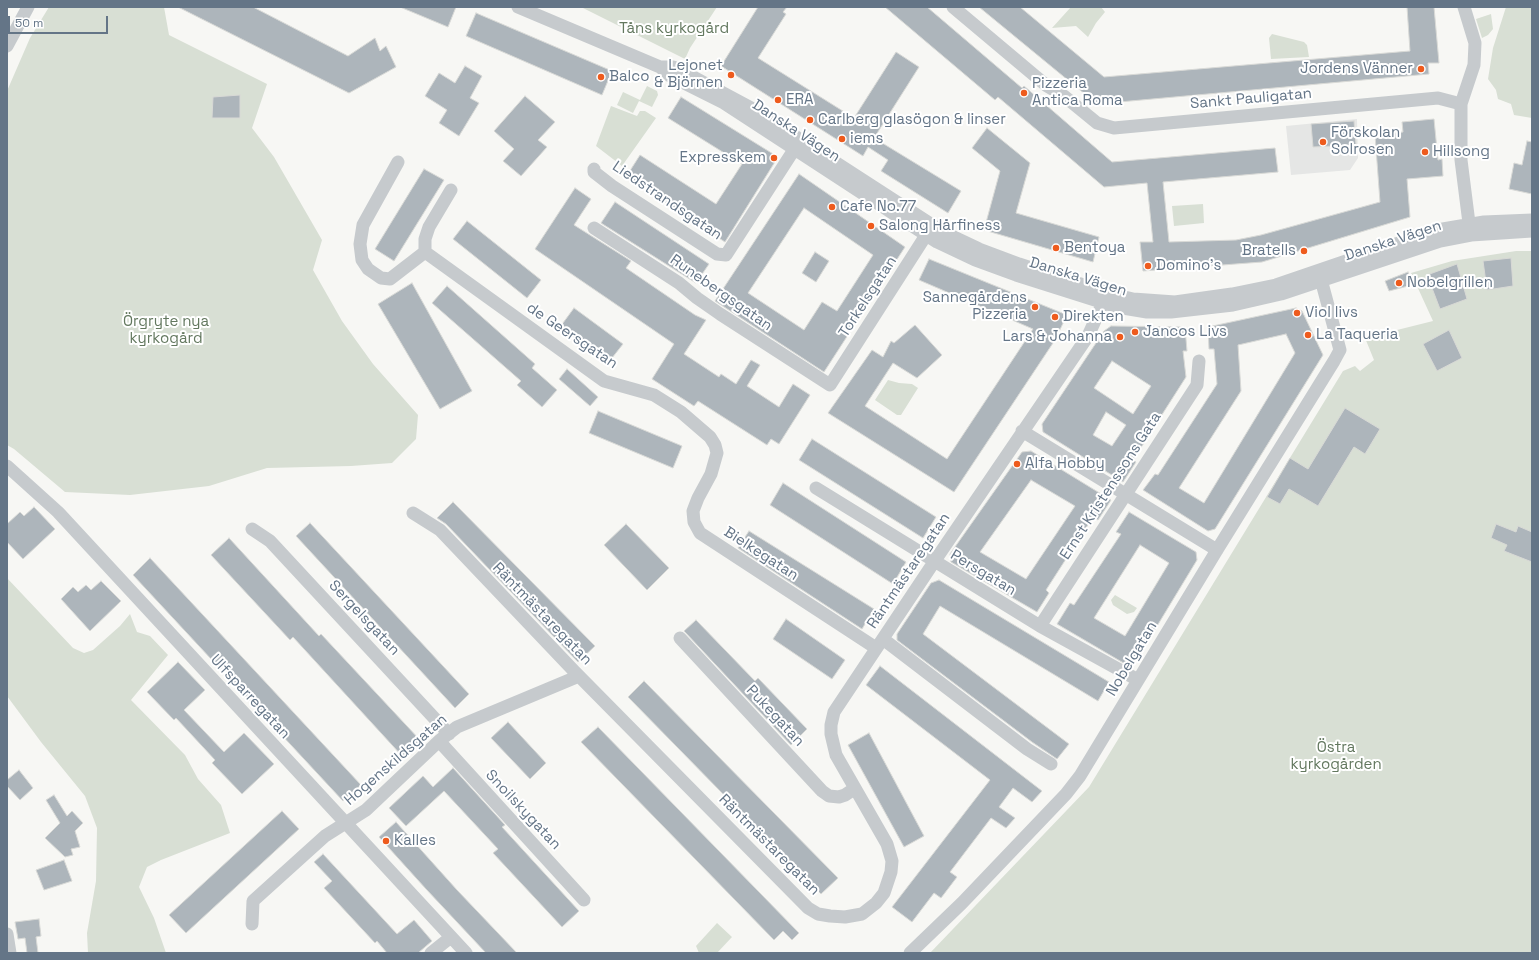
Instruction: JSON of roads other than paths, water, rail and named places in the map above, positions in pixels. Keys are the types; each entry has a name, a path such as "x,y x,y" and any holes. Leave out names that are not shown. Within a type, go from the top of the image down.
{"street":[{"path":"7,46 28,7"},
{"name":"Danska Vägen","path":"518,7 660,68 673,67 716,88 753,110 797,145 975,260 1117,307 1147,312 1171,312 1199,310 1261,300 1320,276 1440,241 1470,229 1532,220"},
{"path":"1464,7 1475,43 1474,65 1461,104 1461,160 1470,229"},
{"name":"Sankt Pauligatan","path":"958,9 1047,86 1064,96 1097,123 1114,128 1438,98 1461,104"},
{"name":"Liedstrandsgatan","path":"594,169 594,172 612,186 716,254 726,255 797,145"},
{"path":"398,162 363,225 360,244 362,260 373,274 381,278 390,279 425,252 424,239 429,227 451,190"},
{"name":"Runebergsgatan","path":"594,228 680,283 697,298 720,314 830,385"},
{"name":"Danska Vägen","path":"1470,229 1532,231"},
{"name":"Danska Vägen","path":"929,231 1019,264 1108,293 1152,301 1175,302 1232,294 1320,276"},
{"name":"Torkelsgatan","path":"830,385 929,231"},
{"name":"de Geersgatan","path":"425,252 604,380 654,395 681,412 710,437 715,445 717,453"},
{"name":"Nobelgatan","path":"910,953 955,910 1066,794 1080,776 1334,361 1340,350 1320,276"},
{"name":"Räntmästaregatan","path":"413,513 440,530 579,676 808,908 818,914 845,917 862,914 876,903 884,893 891,872 892,861 887,844 854,789 836,755 832,744 831,725 838,704 880,644 1022,431 1088,336 1103,303"},
{"name":"Ernst Kristenssons Gata","path":"1040,626 1197,385 1199,361"},
{"path":"1022,431 1217,550"},
{"name":"Bielkegatan","path":"717,453 711,474 693,511 694,522 700,532 880,644 1027,749 1051,764"},
{"name":"Ulfsparregatan","path":"7,466 58,512 466,953"},
{"name":"Persgatan","path":"816,488 1040,626 1138,680"},
{"name":"Sergelsgatan","path":"252,529 270,541 444,738"},
{"name":"Pukegatan","path":"680,638 822,790 830,796 839,797 854,789"},
{"name":"Hogenskildsgatan","path":"252,924 253,901 325,836 366,810 457,727 579,676"},
{"name":"Snoilskygatan","path":"444,738 584,900"},
{"path":"7,934 10,953"},
{"path":"431,953 451,937"}],"place":[{"name":"Jordens Vänner","path":"1421,69"},
{"name":"Lejonet & Björnen","path":"731,75"},
{"name":"Balco","path":"601,77"},
{"name":"Pizzeria Antica Roma","path":"1024,93"},
{"name":"ERA","path":"778,100"},
{"name":"Carlberg glasögon & linser","path":"810,120"},
{"name":"iems","path":"842,139"},
{"name":"Förskolan Solrosen","path":"1323,142"},
{"name":"Hillsong","path":"1425,152"},
{"name":"Expresskem","path":"774,158"},
{"name":"Cafe No.77","path":"832,207"},
{"name":"Salong Hårfiness","path":"871,226"},
{"name":"Bentoya","path":"1056,248"},
{"name":"Bratells","path":"1304,251"},
{"name":"Domino's","path":"1148,266"},
{"name":"Nobelgrillen","path":"1399,283"},
{"name":"Sannegårdens Pizzeria","path":"1035,307"},
{"name":"Viol livs","path":"1297,313"},
{"name":"Direkten","path":"1055,317"},
{"name":"Jancos Livs","path":"1135,332"},
{"name":"La Taqueria","path":"1308,335"},
{"name":"Lars & Johanna","path":"1120,337"},
{"name":"Alfa Hobby","path":"1017,464"},
{"name":"Kalles","path":"386,841"}],"park label":[{"name":"Tåns kyrkogård","path":"674,29"},
{"name":"Örgryte nya kyrkogård","path":"166,330"},
{"name":"Östra kyrkogården","path":"1336,756"}]}
